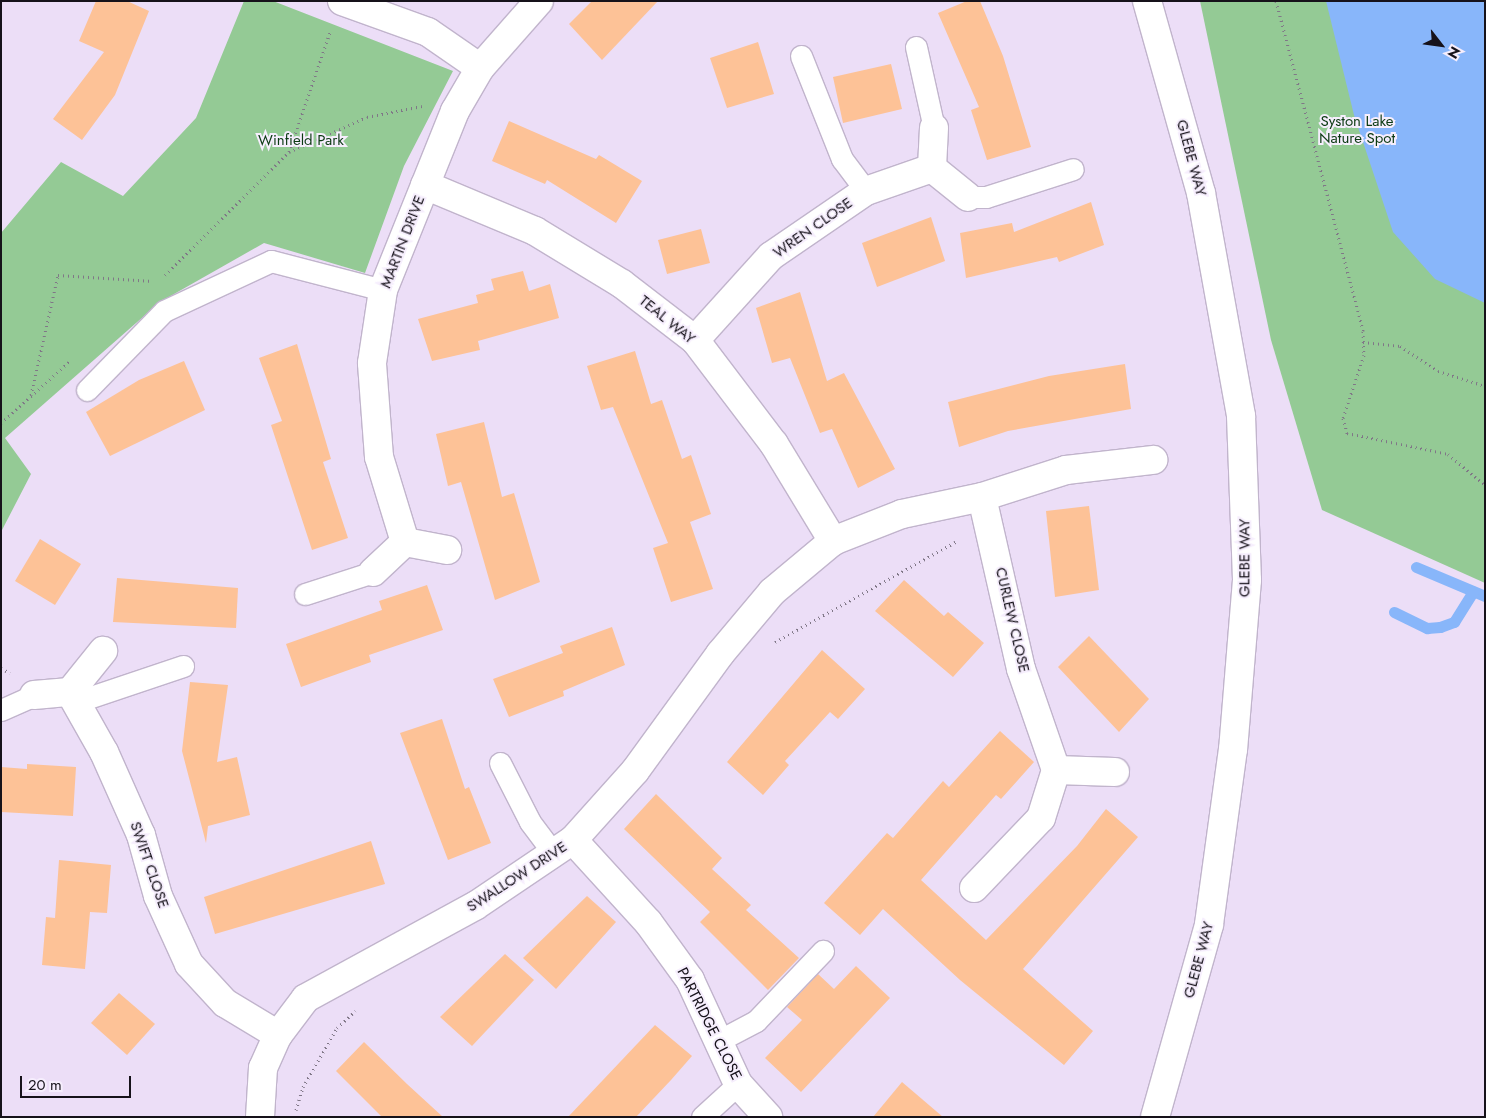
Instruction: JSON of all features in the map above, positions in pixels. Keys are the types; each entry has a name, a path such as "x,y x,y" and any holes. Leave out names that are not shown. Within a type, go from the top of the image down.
{"street":[{"path":"342,1 428,32 480,68"},
{"name":"MARTIN DRIVE","path":"405,542 379,457 372,363 383,290 455,111 480,68 539,1"},
{"name":"GLEBE WAY","path":"1147,1 1201,193 1241,416 1247,580 1233,749 1209,925 1155,1117"},
{"path":"934,128 932,168 968,197"},
{"name":"WREN CLOSE","path":"695,340 771,256 866,191 932,168"},
{"name":"TEAL WAY","path":"425,185 535,231 622,284 695,340 774,444 833,541"},
{"path":"833,541 902,514 982,497 1066,470 1153,460"},
{"name":"CURLEW CLOSE","path":"982,497 1021,669 1056,770"},
{"name":"SWALLOW DRIVE","path":"260,1117 263,1068 278,1035 306,998 475,906 563,847 635,771 720,654 772,592 833,541"},
{"path":"373,572 405,542 447,550"},
{"path":"34,695 73,697 104,651"},
{"name":"SWIFT CLOSE","path":"73,697 141,835 158,896 189,964 225,1003 278,1035"},
{"path":"974,888 1041,818 1056,770 1115,772"},
{"name":"PARTRIDGE CLOSE","path":"563,847 648,922 690,980 720,1040 738,1084 768,1117"}],"lane":[{"path":"916,46 934,128"},
{"path":"801,56 842,159 866,191"},
{"path":"968,197 986,198 1072,169"},
{"path":"87,390 164,311 270,261 383,290"},
{"path":"305,594 373,572"},
{"path":"73,697 183,666"},
{"path":"1,710 34,695"},
{"path":"500,763 530,822 563,847"},
{"path":"720,1040 756,1021 822,951"},
{"path":"702,1117 738,1084"}],"path":[{"path":"1276,1 1363,342 1364,355 1343,418 1347,433 1448,454 1485,486"},
{"path":"289,152 331,30"},
{"path":"151,288 289,152 367,117 432,104 455,111"},
{"path":"30,396 58,275 158,282"},
{"path":"1363,342 1400,346 1438,371 1485,386"},
{"path":"1,423 73,358"},
{"path":"720,654 784,640 965,536 990,528"},
{"path":"294,1117 303,1086 338,1028 359,1007"}],"green space":[{"name":"Winfield Park","path":"244,1 273,1 453,71 404,166 365,273 264,243 160,302 5,438 31,474 1,532 1,233 61,162 123,196 196,118"},
{"name":"Syston Lake Nature Spot","path":"1200,1 1485,1 1485,583 1322,510 1271,340"}],"water":[{"path":"1326,1 1485,1 1485,303 1435,279 1393,232 1354,115"}],"building":[{"path":"96,1 127,1 149,11 115,95 82,140 53,119 104,52 79,41"},
{"path":"592,1 658,1 602,60 569,24"},
{"path":"967,1 980,1 1003,56 1031,147 987,160 971,110 979,107 938,13"},
{"path":"758,42 774,94 727,108 710,58"},
{"path":"891,64 902,109 843,123 833,77"},
{"path":"509,121 596,159 599,155 642,181 616,223 547,180 545,184 492,161"},
{"path":"1091,202 1104,245 1059,262 1057,257 966,278 960,233 1012,223 1014,232"},
{"path":"931,217 945,261 877,287 862,243"},
{"path":"701,229 710,263 667,274 658,240"},
{"path":"523,271 529,291 550,284 559,318 478,341 480,350 432,361 418,319 478,303 476,295 494,290 491,279"},
{"path":"800,292 827,381 844,373 895,469 858,488 832,429 820,433 790,358 772,363 756,308"},
{"path":"297,344 331,459 323,462 348,538 312,550 271,425 282,421 259,358"},
{"path":"635,351 651,404 662,400 682,459 691,455 711,514 690,522 713,589 671,602 653,548 668,543 613,407 601,410 587,366"},
{"path":"184,361 205,410 110,456 86,412 139,380"},
{"path":"1125,364 1131,409 1008,431 959,447 948,402 1049,376"},
{"path":"484,422 502,497 514,493 540,582 495,600 461,482 448,486 436,434"},
{"path":"1089,506 1099,590 1055,597 1046,511"},
{"path":"40,539 81,564 55,605 15,581"},
{"path":"117,578 238,588 236,628 113,622"},
{"path":"904,580 944,616 948,612 984,643 953,677 875,611"},
{"path":"427,585 443,630 369,655 371,662 301,687 286,644 382,610 379,601"},
{"path":"612,627 625,665 563,691 564,696 509,717 493,679 563,653 560,646"},
{"path":"1089,636 1149,699 1119,732 1058,667"},
{"path":"822,650 865,689 838,719 830,712 785,761 789,765 763,795 727,762"},
{"path":"190,682 228,685 217,762 237,757 250,815 208,826 206,843 182,751"},
{"path":"442,719 465,789 469,787 491,843 448,860 400,733"},
{"path":"1000,731 1034,762 1001,799 996,795 921,880 986,940 1077,846 1106,809 1138,837 1023,969 1093,1031 1064,1065 960,980 883,909 860,935 824,903 887,833 893,838 943,781 949,787"},
{"path":"27,764 76,767 73,816 1,812 1,767 27,769"},
{"path":"656,794 722,858 712,869 751,905 746,910 799,958 768,990 700,922 710,912 624,829"},
{"path":"371,841 385,884 215,934 204,897"},
{"path":"59,860 111,865 107,913 90,912 85,969 42,965 46,917 55,918"},
{"path":"587,896 616,922 556,989 523,958"},
{"path":"505,954 534,980 472,1046 440,1017"},
{"path":"856,966 890,998 801,1092 765,1058 802,1020 787,1007 818,974 834,989"},
{"path":"119,993 155,1024 127,1055 91,1023"},
{"path":"655,1025 692,1056 671,1080 636,1117 568,1117"},
{"path":"364,1042 443,1117 382,1117 336,1071"},
{"path":"902,1082 943,1117 873,1117"}],"waterway":[{"path":"1416,567 1485,596"},
{"path":"1394,612 1427,628 1440,627 1454,622 1473,591"}]}
